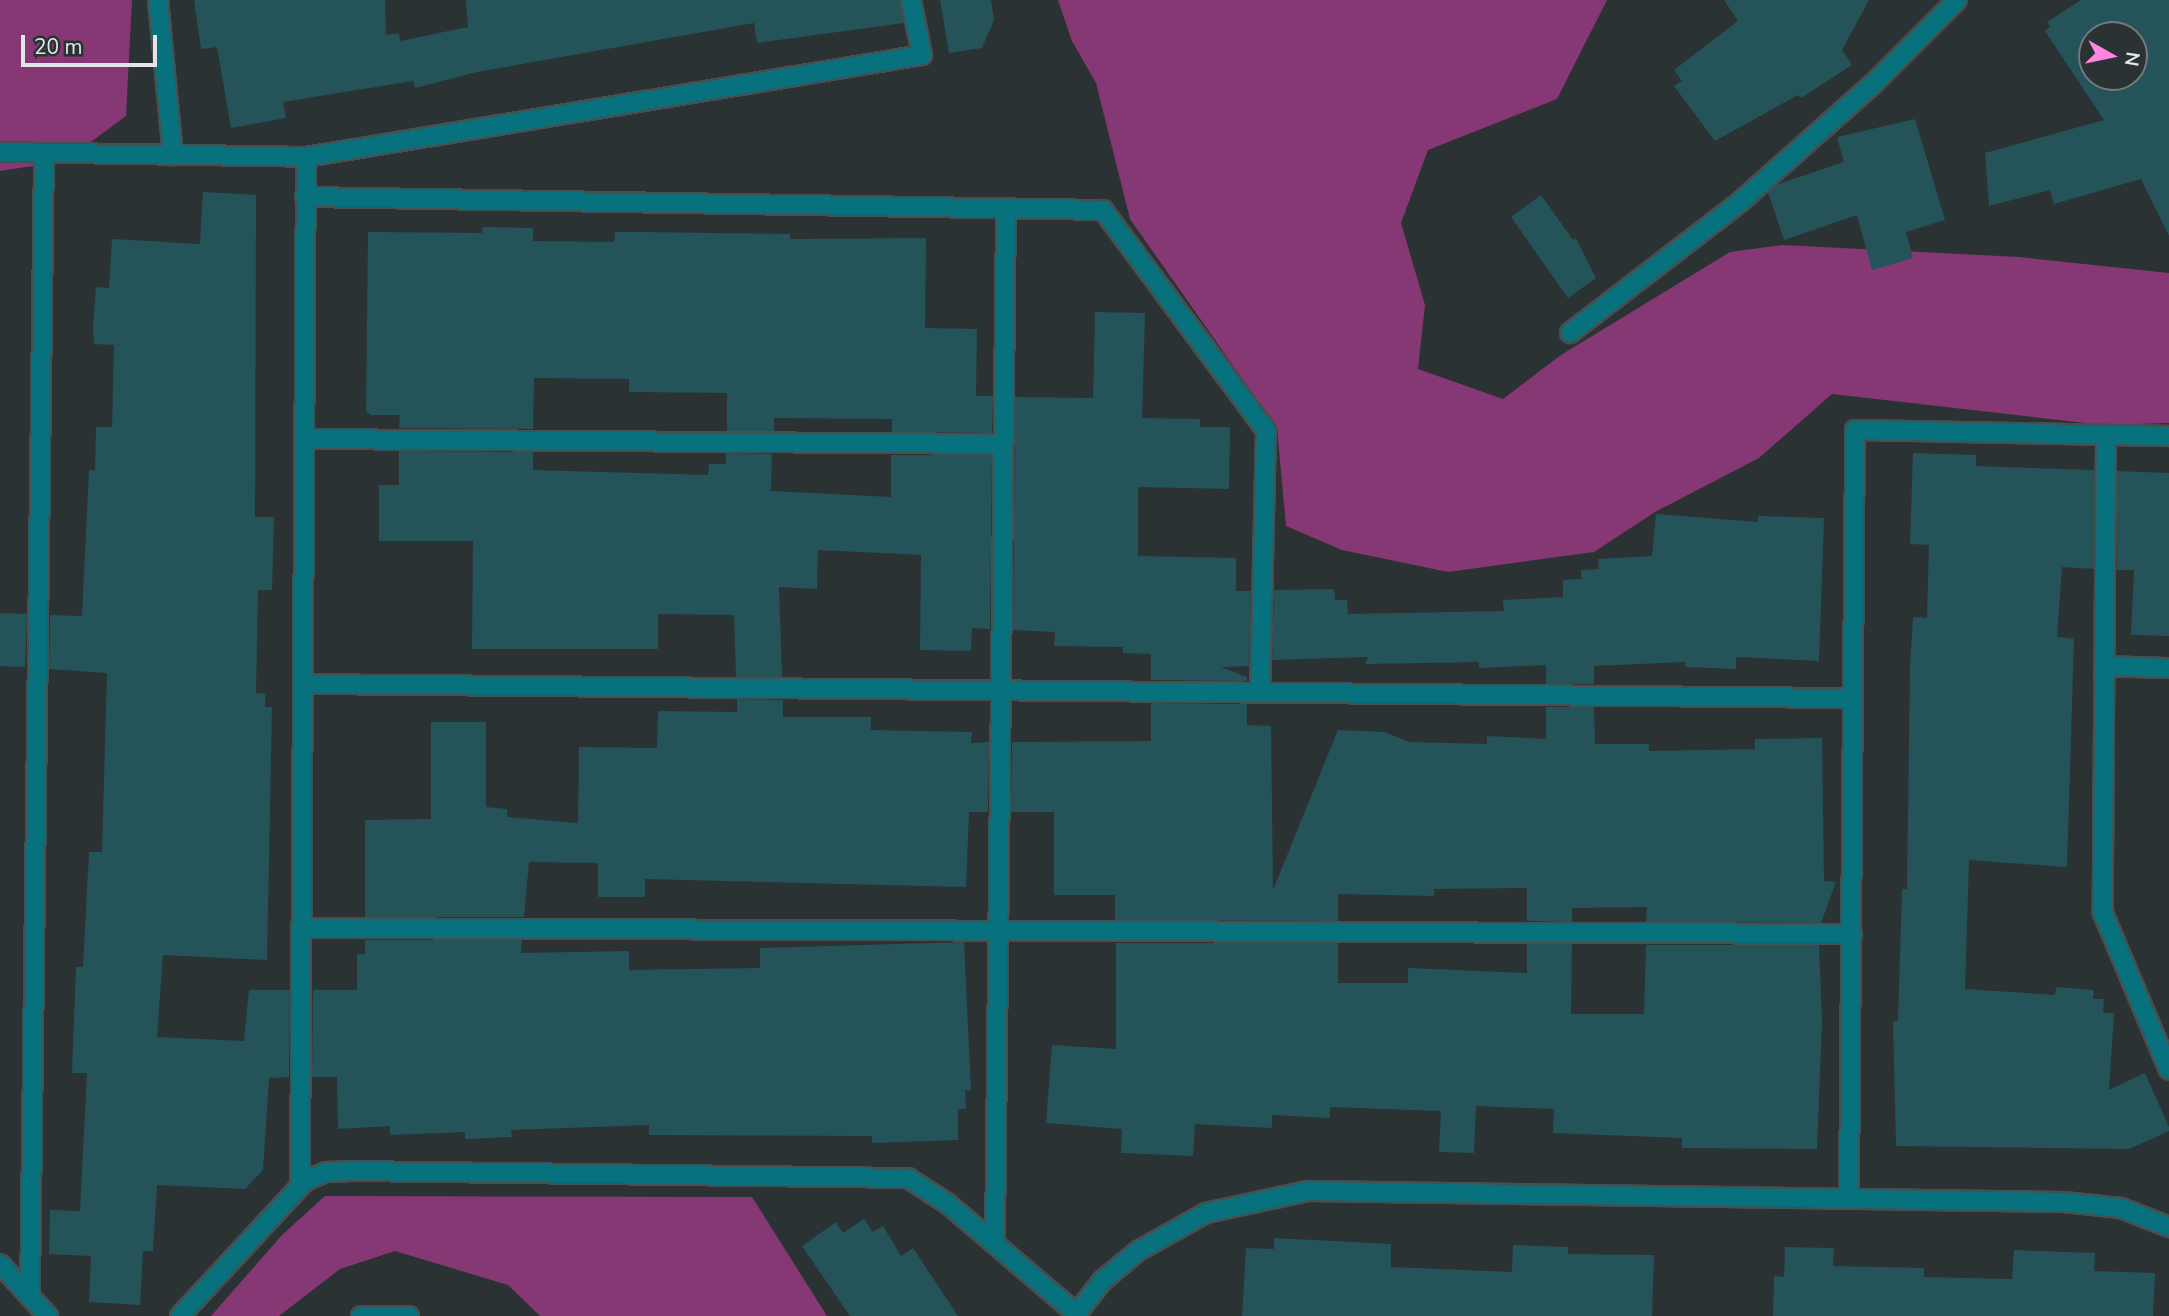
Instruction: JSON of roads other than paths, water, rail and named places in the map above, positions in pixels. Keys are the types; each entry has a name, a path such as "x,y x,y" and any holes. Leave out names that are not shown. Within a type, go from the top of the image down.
{"street":[{"path":"158,0 173,155"},
{"path":"0,152 306,157 922,55 911,0"},
{"path":"1570,333 1740,202 1872,85 1957,0"},
{"path":"30,1296 44,153"},
{"path":"300,1186 306,157"},
{"path":"305,197 1103,210 1266,430 1260,692"},
{"path":"995,1243 1006,208"},
{"path":"1849,1198 1855,430 2169,436"},
{"path":"2106,436 2103,913 2169,1070"},
{"path":"304,439 1003,444"},
{"path":"2104,666 2169,668"},
{"path":"303,684 1853,698"},
{"path":"302,928 1852,934"},
{"path":"180,1316 300,1186 326,1172 886,1175 908,1178 927,1187 1077,1315 1102,1281 1138,1251 1206,1213 1308,1191 2064,1202 2121,1208 2169,1227"},
{"path":"0,1264 48,1316"},
{"path":"361,1316 409,1316"}]}
